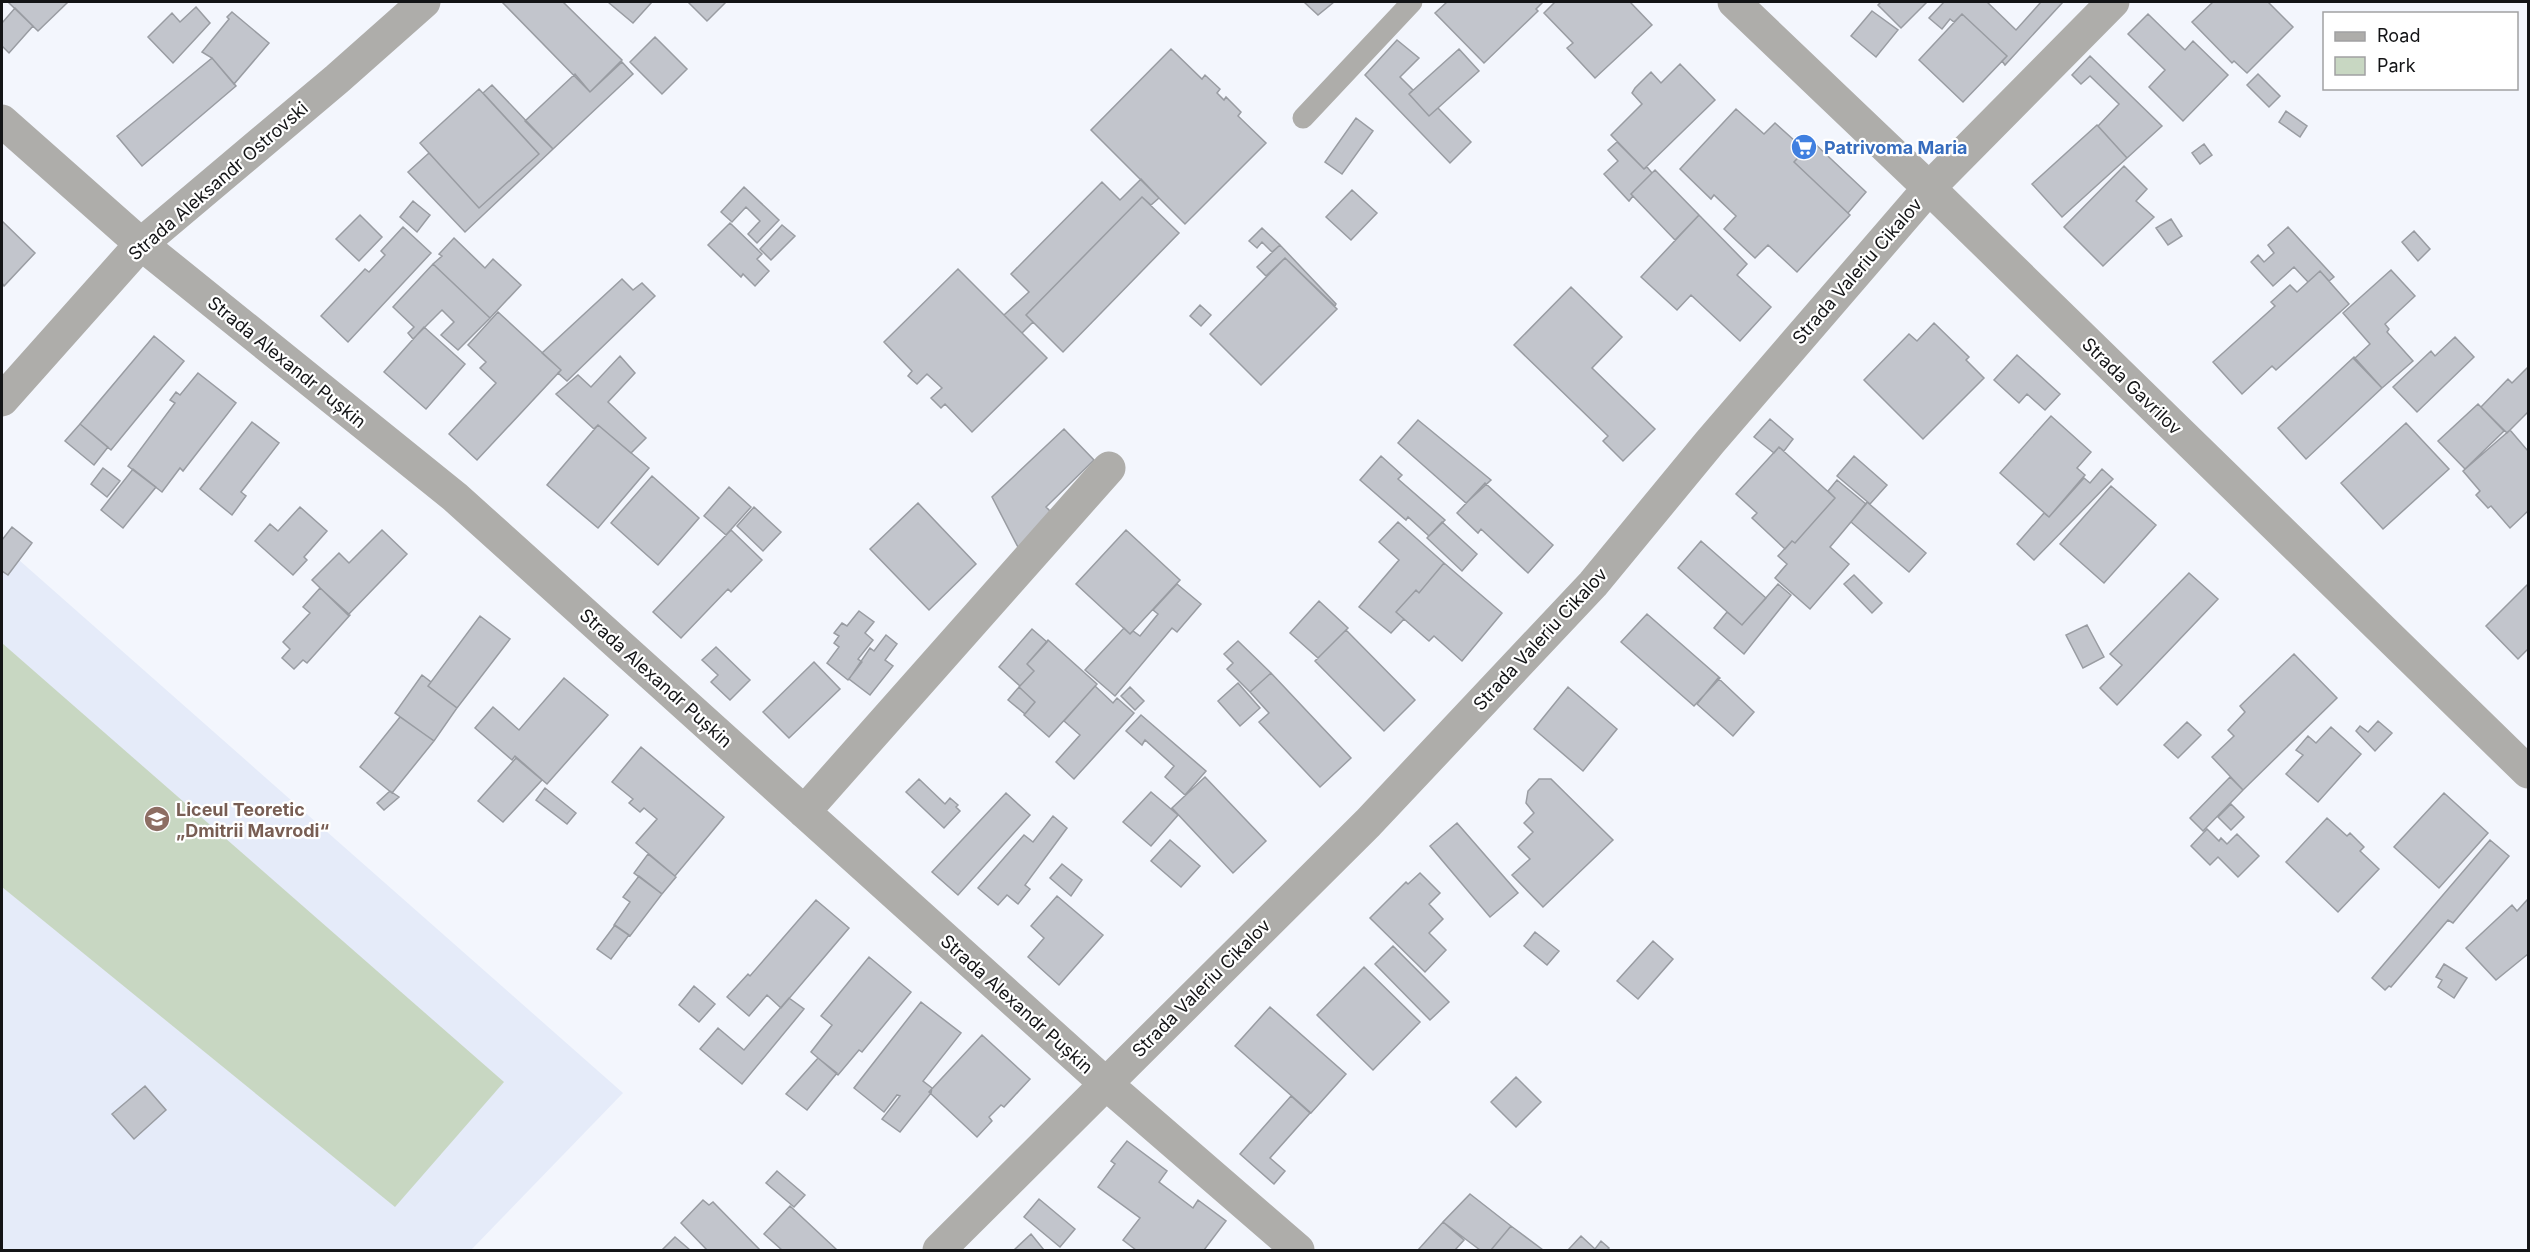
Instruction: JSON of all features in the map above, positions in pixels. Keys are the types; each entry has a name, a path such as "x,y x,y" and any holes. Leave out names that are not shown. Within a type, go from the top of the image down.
{"street":[{"name":"Strada Aleksandr Ostrovski","path":"2,400 22,374 141,244 337,79 424,2"},
{"name":"Strada Gavrilov","path":"1734,2 1929,188 2529,772"},
{"name":"Strada Valeriu Cikalov","path":"939,1251 1368,823 1593,584 1710,442 1929,188 2113,2"},
{"name":"Strada Alexandr Pușkin","path":"2,121 141,244 455,497 1105,1083 1298,1251"},
{"path":"804,812 1109,468"}],"lane":[{"path":"1303,118 1412,2"}],"shaded area":[{"name":"Liceul Teoretic „Dmitrii Mavrodi“","path":"2,545 623,1093 471,1250 2,1250"}],"green space":[{"path":"2,643 504,1082 395,1207 2,887"}],"building":[{"path":"8,2 68,2 38,31"},
{"path":"502,2 563,2 622,60 590,92"},
{"path":"608,2 652,2 633,23"},
{"path":"688,2 726,2 707,21"},
{"path":"1304,2 1334,2 1318,15"},
{"path":"1447,2 1543,2 1536,9 1538,11 1484,63 1435,13"},
{"path":"1555,2 1630,2 1652,25 1595,78 1567,48 1573,43 1544,13"},
{"path":"1881,2 1927,2 1901,28 1878,5"},
{"path":"1944,2 1987,2 2016,30 2041,2 2063,2 2005,65 2002,61 2007,56 1962,14 1954,22 1950,19 1942,29 1929,18"},
{"path":"2213,2 2268,2 2293,27 2247,73 2234,61 2232,63 2192,22"},
{"path":"196,7 210,23 173,63 148,37 172,13 180,22"},
{"path":"15,8 33,26 9,53 2,46 2,23"},
{"path":"1872,11 1898,30 1876,57 1851,36"},
{"path":"232,12 269,43 234,84 212,58 202,52"},
{"path":"1962,14 2007,56 1963,102 1919,60"},
{"path":"2148,14 2185,50 2193,41 2228,75 2183,121 2149,87 2165,70 2128,34"},
{"path":"655,37 687,69 662,94 630,62"},
{"path":"1397,40 1419,58 1400,77 1413,90 1409,94 1429,116 1438,108 1471,142 1450,163 1365,75"},
{"path":"1171,49 1202,79 1205,75 1220,89 1217,93 1224,100 1226,97 1241,112 1238,116 1266,143 1185,224 1091,130"},
{"path":"1459,49 1479,71 1429,116 1409,94"},
{"path":"2090,56 2162,126 2127,158 2098,126 2119,104 2090,76 2081,84 2072,75"},
{"path":"212,58 236,86 142,166 117,136"},
{"path":"622,62 633,74 553,149 525,121 575,74 590,92"},
{"path":"1680,64 1715,100 1644,169 1611,135 1642,104 1632,93 1635,88 1651,72 1661,83"},
{"path":"2258,74 2280,96 2269,107 2247,85"},
{"path":"492,85 553,149 465,232 408,172 429,153 479,208 539,154 483,93"},
{"path":"479,89 539,154 479,208 420,143"},
{"path":"1736,109 1764,134 1775,123 1805,150 1794,162 1850,215 1797,272 1768,245 1755,258 1724,229 1736,216 1714,195 1711,199 1680,169"},
{"path":"2286,111 2307,126 2300,137 2279,122"},
{"path":"1356,118 1373,131 1342,174 1325,162"},
{"path":"2097,125 2127,158 2062,217 2032,184"},
{"path":"1617,142 1644,169 1647,167 1652,173 1631,194 1633,196 1629,201 1604,174 1618,161 1608,150"},
{"path":"1813,142 1866,192 1848,213 1794,162"},
{"path":"2204,144 2212,155 2200,164 2192,153"},
{"path":"2124,166 2147,189 2136,201 2154,217 2103,266 2064,227"},
{"path":"1655,170 1699,215 1675,240 1631,194"},
{"path":"1141,179 1159,198 1151,205 1142,197 1026,315 1033,322 1022,333 1004,315 1029,292 1011,274 1102,182 1120,200"},
{"path":"744,187 779,220 757,243 748,234 760,221 746,207 732,222 721,212"},
{"path":"1352,190 1377,213 1351,240 1326,217"},
{"path":"1142,197 1179,233 1063,352 1026,315"},
{"path":"413,201 430,215 417,232 400,217"},
{"path":"360,215 382,237 359,261 336,239"},
{"path":"1699,215 1747,264 1737,275 1771,307 1740,341 1691,295 1677,310 1641,277"},
{"path":"2171,219 2182,236 2168,245 2156,228"},
{"path":"2,221 35,253 4,286 2,283"},
{"path":"730,223 762,254 757,259 769,271 755,286 743,274 741,277 708,245"},
{"path":"782,225 795,236 771,260 760,249"},
{"path":"403,227 431,253 348,342 321,316 365,269 369,272 385,255 381,251"},
{"path":"2288,227 2334,277 2329,281 2320,271 2308,282 2294,267 2273,286 2251,262 2258,255 2264,262 2274,253 2268,245"},
{"path":"1262,228 1280,245 1272,252 1262,242 1257,248 1249,241"},
{"path":"2414,231 2430,249 2418,261 2402,242"},
{"path":"454,238 485,268 493,259 521,285 490,318 433,264 442,256 439,254"},
{"path":"1280,245 1336,304 1335,306 1285,258 1266,276 1257,267"},
{"path":"1285,258 1337,309 1261,385 1210,334"},
{"path":"433,264 490,318 458,350 441,335 454,322 442,310 413,339 408,333 414,327 393,307"},
{"path":"958,269 1047,358 972,432 945,404 941,408 931,398 942,388 927,374 917,384 908,376 912,371 884,342"},
{"path":"2391,270 2415,296 2385,324 2389,329 2387,332 2413,361 2382,388 2354,359 2370,344 2343,313"},
{"path":"2320,271 2349,304 2276,370 2272,366 2242,394 2213,362 2275,306 2271,302 2290,285 2297,292"},
{"path":"622,279 633,290 642,283 655,296 567,381 558,373 561,370 542,353"},
{"path":"1571,287 1622,337 1592,368 1655,429 1623,461 1603,441 1608,436 1514,345"},
{"path":"1200,305 1211,315 1201,326 1190,316"},
{"path":"498,312 561,370 477,460 449,434 496,383 480,368 486,362 468,345"},
{"path":"1934,323 1969,357 1966,360 1984,378 1923,439 1864,380 1909,334 1917,341"},
{"path":"424,327 465,364 426,409 384,372"},
{"path":"154,336 184,361 111,450 80,424"},
{"path":"2455,337 2474,357 2417,412 2393,387 2431,351 2435,356"},
{"path":"2017,355 2060,394 2045,410 2027,394 2019,403 1994,380"},
{"path":"620,356 635,373 608,402 646,438 631,453 598,425 594,429 556,394 578,375 591,387"},
{"path":"2354,357 2382,388 2306,459 2278,428"},
{"path":"2528,367 2528,412 2507,433 2481,407 2508,379 2512,383"},
{"path":"198,373 236,403 183,471 180,468 162,492 128,466 175,403 170,400 176,392 180,395"},
{"path":"2478,404 2504,431 2465,469 2438,441"},
{"path":"2051,416 2091,452 2077,468 2085,475 2049,517 2000,473"},
{"path":"1770,419 1793,439 1784,451 1779,447 1774,453 1754,437"},
{"path":"1418,420 1491,480 1466,503 1398,443"},
{"path":"252,422 279,443 241,492 246,496 232,515 200,489"},
{"path":"2406,423 2449,469 2383,529 2341,483"},
{"path":"80,424 108,447 94,465 65,441"},
{"path":"598,425 649,468 598,528 547,485"},
{"path":"1064,429 1094,460 1046,507 1053,514 1019,549 992,497"},
{"path":"2510,430 2528,451 2528,511 2510,528 2491,506 2488,508 2476,495 2480,491 2463,471"},
{"path":"1779,447 1835,498 1795,543 1792,541 1785,549 1752,518 1757,513 1736,494"},
{"path":"1381,456 1402,475 1398,479 1445,520 1429,536 1408,517 1406,520 1360,480"},
{"path":"1854,456 1887,485 1870,504 1837,476"},
{"path":"103,468 120,481 107,497 91,484"},
{"path":"133,469 156,487 123,528 101,510"},
{"path":"2102,469 2113,479 2034,560 2017,544 2044,513 2049,517 2084,478 2090,483"},
{"path":"652,476 699,518 658,565 611,523"},
{"path":"1837,480 1866,504 1830,547 1849,564 1810,609 1775,578 1787,564 1778,556 1792,541 1795,543 1835,498 1828,491"},
{"path":"1485,483 1553,545 1528,573 1481,529 1478,533 1457,513"},
{"path":"2111,486 2156,525 2104,583 2060,544"},
{"path":"729,487 751,507 726,535 704,516"},
{"path":"1867,502 1926,553 1909,572 1851,522"},
{"path":"918,503 976,564 929,610 870,549"},
{"path":"300,507 327,531 304,557 307,560 293,575 255,541 270,524 278,531"},
{"path":"754,507 781,532 763,551 737,526"},
{"path":"1398,522 1444,563 1419,593 1416,590 1396,612 1404,619 1391,633 1359,607 1399,560 1379,542"},
{"path":"1442,522 1477,554 1462,571 1427,538"},
{"path":"12,527 32,543 8,575 2,571 2,540"},
{"path":"382,530 407,554 348,615 312,580 339,553 349,563"},
{"path":"731,530 762,560 731,592 728,589 681,638 653,612"},
{"path":"1126,530 1180,580 1130,634 1076,584"},
{"path":"1701,541 1766,598 1742,625 1678,568"},
{"path":"1444,563 1502,613 1462,661 1434,636 1429,641 1396,612 1416,590 1419,593"},
{"path":"2189,573 2218,599 2117,705 2100,688 2122,665 2110,654"},
{"path":"1854,575 1882,603 1872,613 1844,584"},
{"path":"1177,584 1201,604 1177,632 1172,628 1115,696 1085,670 1124,628 1130,634 1133,631 1140,636 1158,614 1153,610"},
{"path":"1778,584 1791,595 1744,654 1714,628 1727,612 1742,625"},
{"path":"2528,584 2528,649 2518,659 2486,626"},
{"path":"320,588 350,615 307,663 303,660 294,669 282,658 290,649 283,642 310,613 303,607"},
{"path":"1319,601 1348,628 1318,658 1290,633"},
{"path":"859,611 874,622 865,633 873,640 858,659 862,662 848,680 827,663 839,647 834,643 839,636 834,633 842,623 847,626"},
{"path":"1647,614 1720,678 1694,706 1621,642"},
{"path":"480,616 510,639 457,708 428,686"},
{"path":"2087,625 2104,657 2083,668 2066,635"},
{"path":"1032,629 1047,642 1027,664 1034,671 1020,686 999,667"},
{"path":"1346,630 1415,700 1384,731 1315,661"},
{"path":"886,635 897,644 885,660 893,666 870,695 849,679 870,648 874,651"},
{"path":"1048,640 1097,684 1049,737 1024,715 1035,702 1019,687 1034,671 1027,664"},
{"path":"1238,641 1271,673 1250,692 1227,669 1233,663 1224,654"},
{"path":"716,647 750,680 730,700 711,682 718,675 702,660"},
{"path":"2294,654 2337,698 2243,790 2212,757 2234,736 2228,730 2245,712 2240,706"},
{"path":"814,662 840,689 789,738 763,712"},
{"path":"1271,673 1351,758 1320,787 1259,722 1269,713 1250,692"},
{"path":"422,675 431,682 428,686 457,708 434,741 395,713"},
{"path":"564,678 608,715 547,784 515,756 512,760 475,728 493,707 519,730"},
{"path":"1718,678 1754,712 1733,736 1697,704"},
{"path":"1238,683 1260,708 1240,726 1218,701"},
{"path":"1095,686 1113,703 1117,698 1134,713 1074,779 1056,762 1080,735 1064,721"},
{"path":"1019,687 1035,702 1025,714 1008,700"},
{"path":"1130,687 1144,701 1135,710 1121,696"},
{"path":"1568,687 1617,729 1583,771 1534,729"},
{"path":"1141,715 1206,771 1185,795 1165,777 1174,766 1145,740 1142,745 1126,731"},
{"path":"400,717 434,741 392,793 360,767"},
{"path":"2378,721 2392,733 2375,751 2356,731 2360,726 2368,732"},
{"path":"2187,722 2201,735 2178,758 2164,745"},
{"path":"2331,727 2361,754 2318,802 2286,774 2303,755 2296,750 2308,736 2316,743"},
{"path":"641,747 724,817 675,876 636,843 657,819 644,808 640,812 629,803 633,799 612,782"},
{"path":"516,758 542,780 503,822 478,801"},
{"path":"1205,777 1266,841 1233,873 1172,808"},
{"path":"2230,777 2243,790 2203,831 2190,818"},
{"path":"919,779 945,804 950,798 958,805 956,807 960,811 944,828 906,792"},
{"path":"1539,779 1551,779 1613,840 1543,907 1512,875 1530,859 1518,847 1533,832 1524,823 1534,813 1526,803 1528,791"},
{"path":"545,788 576,813 567,824 536,800"},
{"path":"390,791 399,797 384,810 377,803"},
{"path":"1151,792 1178,815 1151,846 1123,822"},
{"path":"1006,793 1030,815 958,895 932,872"},
{"path":"2444,793 2488,833 2439,888 2394,847"},
{"path":"2231,804 2244,817 2231,830 2218,817"},
{"path":"1053,816 1067,828 1025,885 1030,889 1018,904 1007,895 998,905 978,888 1024,835 1033,842"},
{"path":"2327,818 2347,836 2350,833 2364,847 2360,851 2379,869 2338,912 2286,862"},
{"path":"1457,823 1518,893 1490,917 1430,846"},
{"path":"2207,829 2219,841 2221,838 2227,844 2237,834 2259,856 2238,877 2218,857 2210,865 2191,846"},
{"path":"1170,840 1200,866 1181,887 1151,861"},
{"path":"2490,840 2509,856 2453,923 2448,920 2391,987 2385,990 2372,978"},
{"path":"648,854 676,877 662,894 634,873"},
{"path":"1062,864 1082,880 1071,896 1050,878"},
{"path":"1420,873 1440,893 1429,904 1443,919 1429,933 1446,950 1425,972 1370,918 1406,882 1408,884"},
{"path":"639,876 662,894 630,936 614,925 630,902 623,897"},
{"path":"1057,896 1103,935 1059,985 1028,957 1044,938 1031,926"},
{"path":"2528,899 2528,954 2496,980 2466,948 2512,905 2517,911"},
{"path":"816,900 849,928 781,1008 767,995 749,1016 727,997 748,974 750,976"},
{"path":"615,925 629,935 611,959 597,949"},
{"path":"1535,932 1559,951 1547,965 1524,946"},
{"path":"1653,941 1673,959 1638,999 1617,981"},
{"path":"1393,946 1449,1002 1430,1020 1375,964"},
{"path":"869,957 911,992 862,1052 859,1050 838,1075 811,1052 832,1025 821,1016"},
{"path":"2444,964 2467,978 2454,998 2438,987 2442,980 2436,977"},
{"path":"1364,967 1420,1022 1373,1070 1317,1015"},
{"path":"694,986 715,1004 699,1022 679,1005"},
{"path":"789,998 804,1009 742,1084 700,1049 718,1028 744,1050"},
{"path":"921,1002 961,1033 923,1081 932,1088 931,1093 900,1132 882,1119 900,1096 897,1095 884,1112 854,1088"},
{"path":"1270,1007 1346,1074 1311,1113 1235,1046"},
{"path":"982,1035 1030,1079 1004,1107 1001,1105 989,1117 992,1121 977,1137 929,1092"},
{"path":"818,1058 837,1073 807,1110 786,1094"},
{"path":"1516,1077 1541,1102 1516,1127 1491,1102"},
{"path":"145,1086 166,1110 134,1139 112,1114"},
{"path":"1291,1096 1310,1113 1270,1158 1285,1171 1274,1184 1240,1154"},
{"path":"1127,1141 1167,1171 1159,1182 1193,1208 1198,1200 1226,1221 1204,1250 1136,1250 1123,1240 1140,1218 1098,1187 1115,1164 1111,1161"},
{"path":"777,1171 805,1195 794,1207 766,1183"},
{"path":"1470,1194 1511,1226 1491,1250 1480,1250 1443,1222"},
{"path":"1039,1199 1075,1229 1060,1247 1024,1217"},
{"path":"703,1200 709,1205 713,1202 760,1250 707,1250 681,1223"},
{"path":"790,1206 837,1250 782,1250 764,1234"},
{"path":"1443,1222 1464,1240 1455,1250 1418,1250"},
{"path":"1511,1226 1543,1250 1491,1250"},
{"path":"1031,1234 1044,1250 1014,1250"},
{"path":"1581,1236 1595,1249 1601,1241 1609,1248 1607,1250 1568,1250"},
{"path":"675,1237 690,1250 662,1250"}],"place":[{"name":"Patrivoma Maria","path":"1804,147"},
{"name":"Liceul Teoretic „Dmitrii Mavrodi“","path":"157,819"}]}
